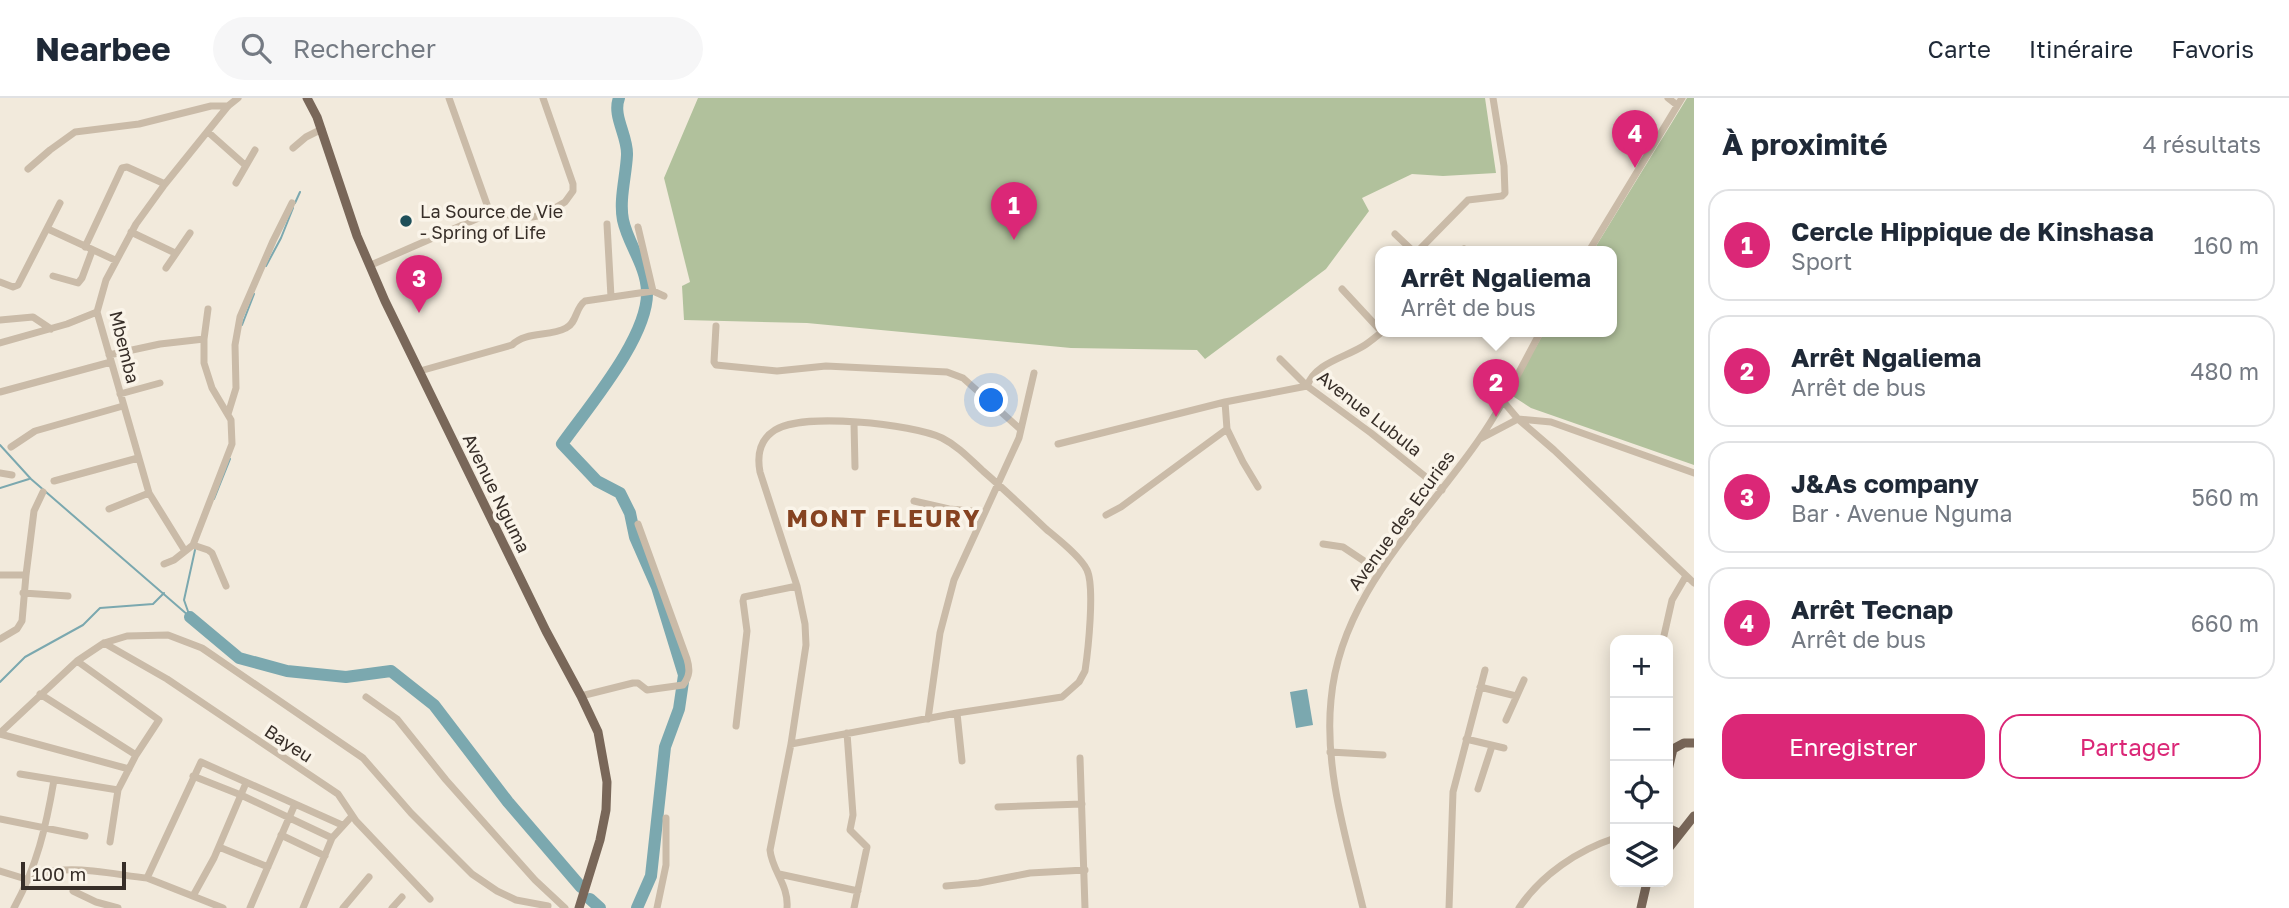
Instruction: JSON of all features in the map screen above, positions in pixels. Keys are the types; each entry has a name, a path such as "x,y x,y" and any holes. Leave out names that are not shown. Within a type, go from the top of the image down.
{"main road":[{"name":"Avenue Nguma","path":"307,98 322,129 357,236 385,301 598,732 607,782 606,810 600,840 579,908"},
{"path":"1673,745 1694,743"},
{"path":"1673,842 1694,816"},
{"path":"1673,830 1679,833"},
{"path":"1641,908 1646,887"}],"street":[{"name":"Mbemba","path":"185,551 149,493 97,312 115,260 131,232 165,184 238,98"},
{"path":"449,98 490,213"},
{"path":"371,265 490,213 532,217 543,215 565,202 573,191 573,184 543,98"},
{"path":"1420,246 1468,200 1502,196 1505,193 1504,166 1493,98"},
{"path":"1592,246 1679,102 1668,98"},
{"path":"29,169 50,149 75,132 139,124 210,102 229,106"},
{"path":"293,148 322,129"},
{"path":"208,132 245,165"},
{"path":"236,183 255,150"},
{"path":"53,276 78,283 82,278 89,249 122,168 127,167 165,184"},
{"path":"0,282 13,287 18,285 60,203"},
{"path":"228,414 236,388 235,345 240,317 292,203"},
{"path":"607,224 611,297"},
{"path":"638,227 651,292"},
{"path":"48,229 115,260"},
{"path":"131,232 175,253"},
{"path":"166,268 190,233"},
{"path":"1395,233 1409,246"},
{"path":"1342,289 1375,324"},
{"path":"420,371 512,345 519,338 564,329 573,321 582,302 651,292 664,296"},
{"path":"197,546 230,453 233,430 228,414 212,388 204,363 208,309"},
{"path":"0,343 51,329 97,312"},
{"path":"0,320 33,317 51,329"},
{"path":"716,326 713,362 716,365 777,371 826,366 947,372 963,378 1020,429"},
{"path":"1058,444 1225,402 1307,386 1310,377 1319,368 1365,345 1375,337"},
{"name":"Avenue des Ecuries","path":"1363,908 1341,817 1330,752 1331,696 1343,642 1359,603 1379,571 1443,490 1479,439 1538,337"},
{"path":"0,392 160,344 204,339"},
{"name":"Avenue Lubula","path":"1280,359 1307,386 1443,490"},
{"path":"928,719 940,633 954,580 1019,438 1034,373"},
{"path":"120,394 160,383"},
{"path":"1502,400 1518,419 1694,583"},
{"path":"1225,402 1227,429 1258,487"},
{"path":"11,447 35,431 123,406"},
{"path":"1479,439 1518,419 1551,422 1694,473"},
{"path":"788,908 785,887 773,865 770,850 792,744 806,645 805,624 797,586 757,459 766,438 781,427 834,421 897,426 931,433 957,447 1087,570 1090,592 1085,671 1079,682 1062,697 957,713 792,744"},
{"path":"855,423 855,467"},
{"path":"1106,516 1121,508 1227,429"},
{"path":"54,481 138,458"},
{"path":"0,474 12,475"},
{"path":"0,639 20,625 24,615 23,593 34,511 43,492"},
{"path":"109,509 149,493"},
{"path":"914,501 949,509 984,512"},
{"path":"582,696 633,682 647,690 682,685 690,670 638,524"},
{"path":"1323,544 1343,547 1379,571"},
{"path":"164,564 197,546 212,553 226,586"},
{"path":"0,575 26,575"},
{"path":"1664,635 1672,600 1686,576"},
{"path":"736,726 747,631 743,601 747,596 797,586"},
{"path":"23,593 68,596"},
{"path":"0,733 77,661 104,643 121,637 168,635 202,648 363,758 411,813 472,874 506,896 548,907 551,896"},
{"name":"Bayeu","path":"104,643 167,679 333,791 343,800 352,816 430,899"},
{"path":"77,661 159,719 118,790 110,842"},
{"path":"1449,908 1453,792 1485,670"},
{"path":"1506,720 1524,680"},
{"path":"1480,687 1516,696"},
{"path":"40,694 136,755"},
{"path":"366,696 397,719 446,780 565,908"},
{"path":"957,713 962,761"},
{"path":"0,733 129,769"},
{"path":"847,733 853,815 850,830 867,847 854,908"},
{"path":"1466,739 1504,748"},
{"path":"1478,789 1492,746"},
{"path":"1330,752 1383,755"},
{"path":"1080,758 1085,908"},
{"path":"147,878 201,762 342,825"},
{"path":"20,774 118,790"},
{"path":"193,776 241,795 332,838"},
{"path":"14,908 29,880 46,829 54,780"},
{"path":"193,896 219,847 246,783"},
{"path":"250,908 295,804"},
{"path":"998,807 1082,804"},
{"path":"303,908 332,838 352,816"},
{"path":"657,908 666,864 666,818"},
{"path":"0,819 85,836"},
{"path":"281,835 325,856"},
{"path":"1519,908 1551,873 1586,849 1610,840"},
{"path":"219,847 268,867"},
{"path":"0,871 29,880 46,871 70,869 147,878 223,908"},
{"path":"946,886 1030,873 1085,870"},
{"path":"779,874 858,891"},
{"path":"343,908 369,877"},
{"path":"73,891 95,905 118,908"},
{"path":"392,908 402,897"}],"green space":[{"path":"698,98 1485,98 1496,173 1443,176 1412,174 1362,198 1369,211 1326,269 1205,359 1197,350 1071,348 807,323 684,320 682,286 690,282 664,178"},
{"path":"1687,98 1694,98 1694,465 1531,408 1511,395 1542,337 1617,337 1617,246 1596,246"}],"water":[{"path":"1307,689 1313,725 1296,728 1290,692"}],"waterway":[{"path":"619,98 617,112 627,148 622,212 625,229 646,281 645,309 628,349 562,444 597,481 620,493 630,513 635,537 657,587 684,675 679,709 665,747 651,876 637,908"},
{"path":"295,203 300,192"},
{"path":"266,266 293,208"},
{"path":"242,325 254,294"},
{"path":"0,445 31,479 189,616"},
{"path":"214,499 230,459"},
{"path":"0,488 29,479"},
{"path":"190,617 184,600 195,550"},
{"path":"0,682 25,657 83,625 100,608 153,604 164,593"},
{"path":"190,617 239,658 287,671 346,677 391,671 434,705 508,802 581,887"},
{"path":"590,899 600,908"}],"place":[{"name":"Arrêt Tecnap","path":"1635,168"},
{"name":"La Source de Vie - Spring of Life","path":"406,221"},
{"name":"Cercle Hippique de Kinshasa","path":"1014,240"},
{"name":"J&As company","path":"419,313"},
{"name":"Arrêt Ngaliema","path":"1496,417"}],"district":[{"name":"MONT FLEURY","path":"884,517"}]}
